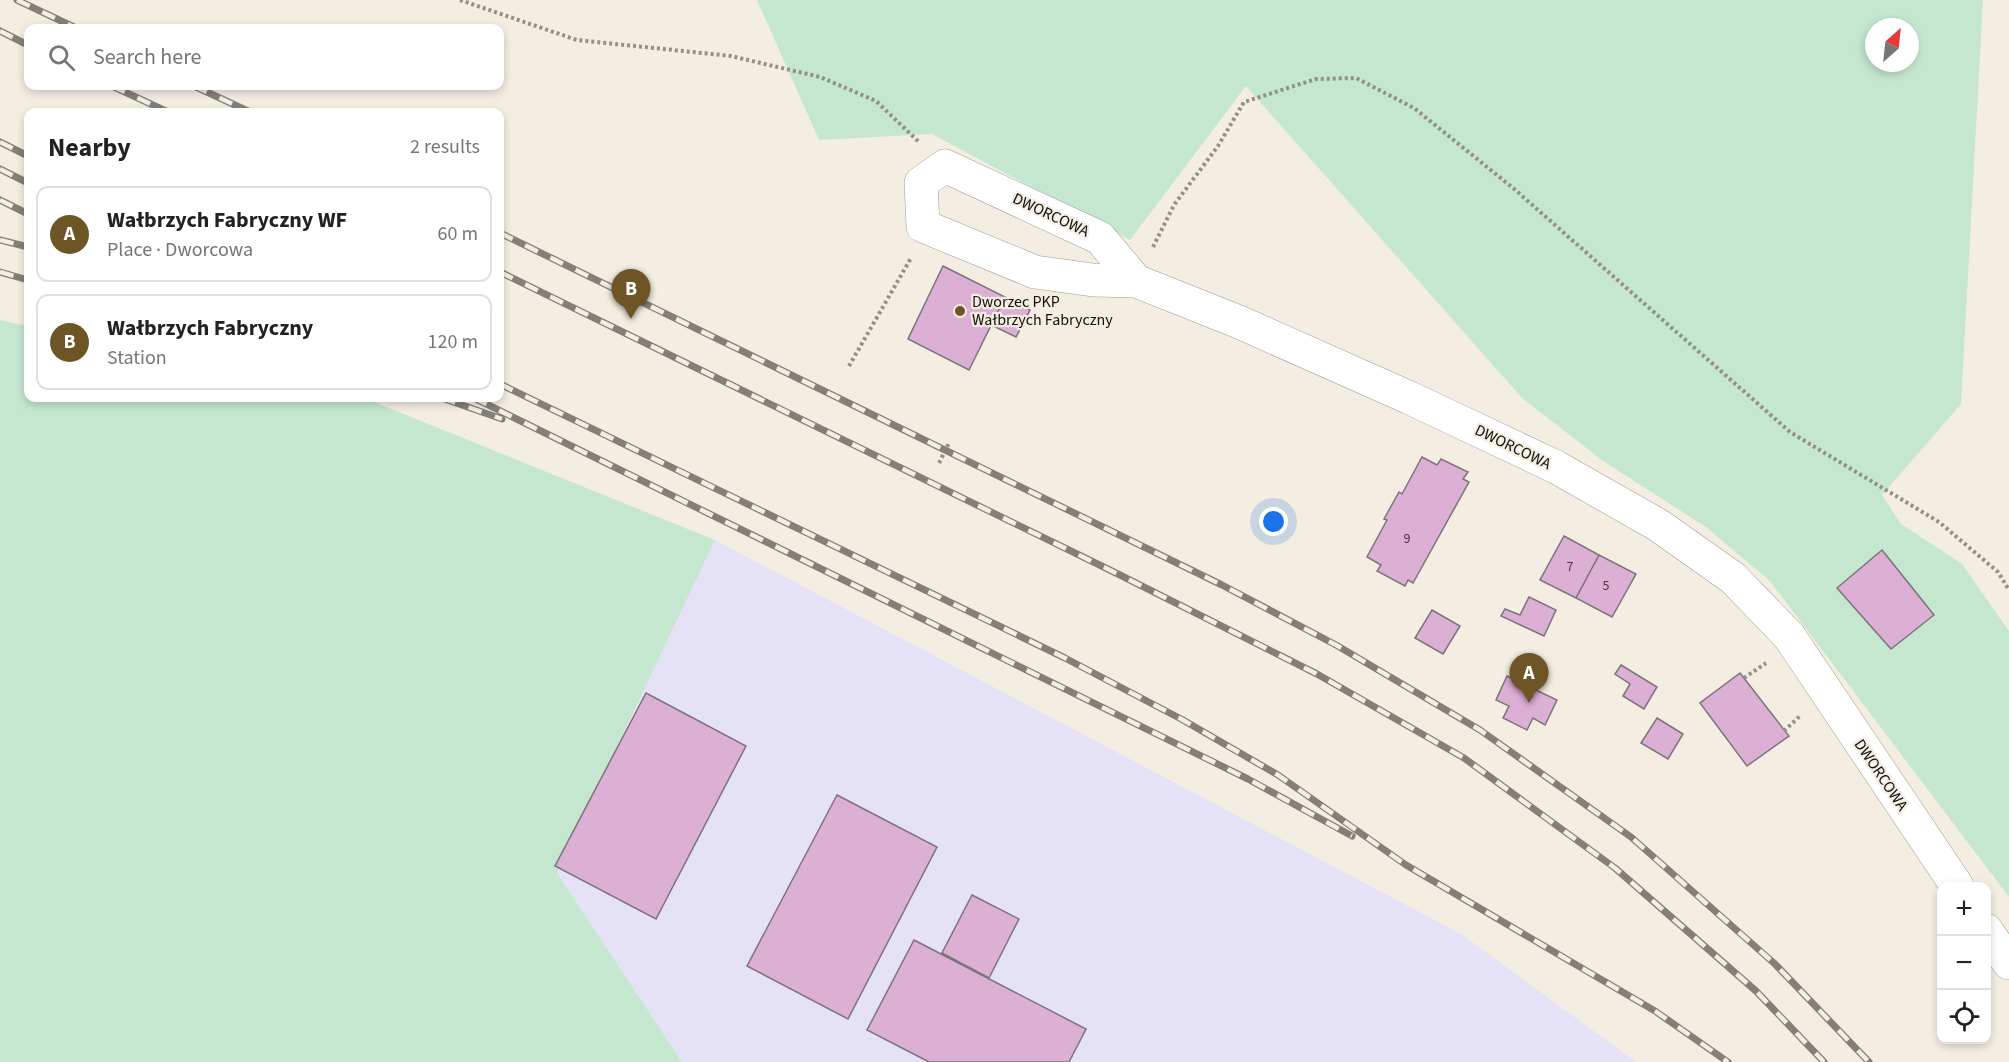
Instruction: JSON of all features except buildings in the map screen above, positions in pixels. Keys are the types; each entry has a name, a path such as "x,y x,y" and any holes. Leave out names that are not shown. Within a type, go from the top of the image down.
{"street":[{"path":"945,166 921,183 923,226 1035,272 1093,280 1136,281"},
{"name":"DWORCOWA","path":"945,166 1100,238 1136,281 1239,322 1410,398 1556,467 1658,525 1733,578 1789,636 1954,882"},
{"path":"1990,936 2009,963"}],"path":[{"path":"460,0 577,40 731,56 820,77 876,101 945,166"},
{"path":"1136,281 1174,205 1218,146 1244,102 1316,79 1356,78 1414,108 1513,188 1790,432 1939,522 1998,572 2009,590"},
{"path":"849,366 928,228"},
{"path":"939,463 949,442"}],"shaded area":[{"path":"715,540 1461,934 1636,1062 682,1062 557,873"}],"green space":[{"path":"757,0 1983,0 1961,404 1882,495 1901,524 1962,564 2009,631 2009,897 1770,581 1706,527 1603,461 1522,398 1246,86 1130,240 932,134 819,140"},
{"path":"0,320 24,325 24,402 374,402 715,540 557,873 682,1062 0,1062"}],"railway":[{"path":"17,0 68,24"},
{"path":"0,31 24,43"},
{"path":"121,90 159,108"},
{"path":"203,90 241,108"},
{"path":"0,142 24,154"},
{"path":"0,169 24,181"},
{"path":"0,200 24,212"},
{"path":"504,235 1222,585 1336,645 1480,730 1631,837 1775,964 1869,1062"},
{"path":"0,240 24,246"},
{"path":"0,272 24,279"},
{"path":"504,274 1118,574 1317,674 1464,758 1615,868 1756,991 1824,1062"},
{"path":"504,386 1065,658 1183,720 1278,775 1406,865 1655,1011 1728,1062"},
{"path":"453,402 502,419"},
{"path":"482,402 1248,779 1352,836"}],"place":[{"name":"Dworzec PKP Wałbrzych Fabryczny","path":"960,311"},
{"name":"Wałbrzych Fabryczny","path":"631,319"},
{"name":"Wałbrzych Fabryczny WF","path":"1529,703"}]}
